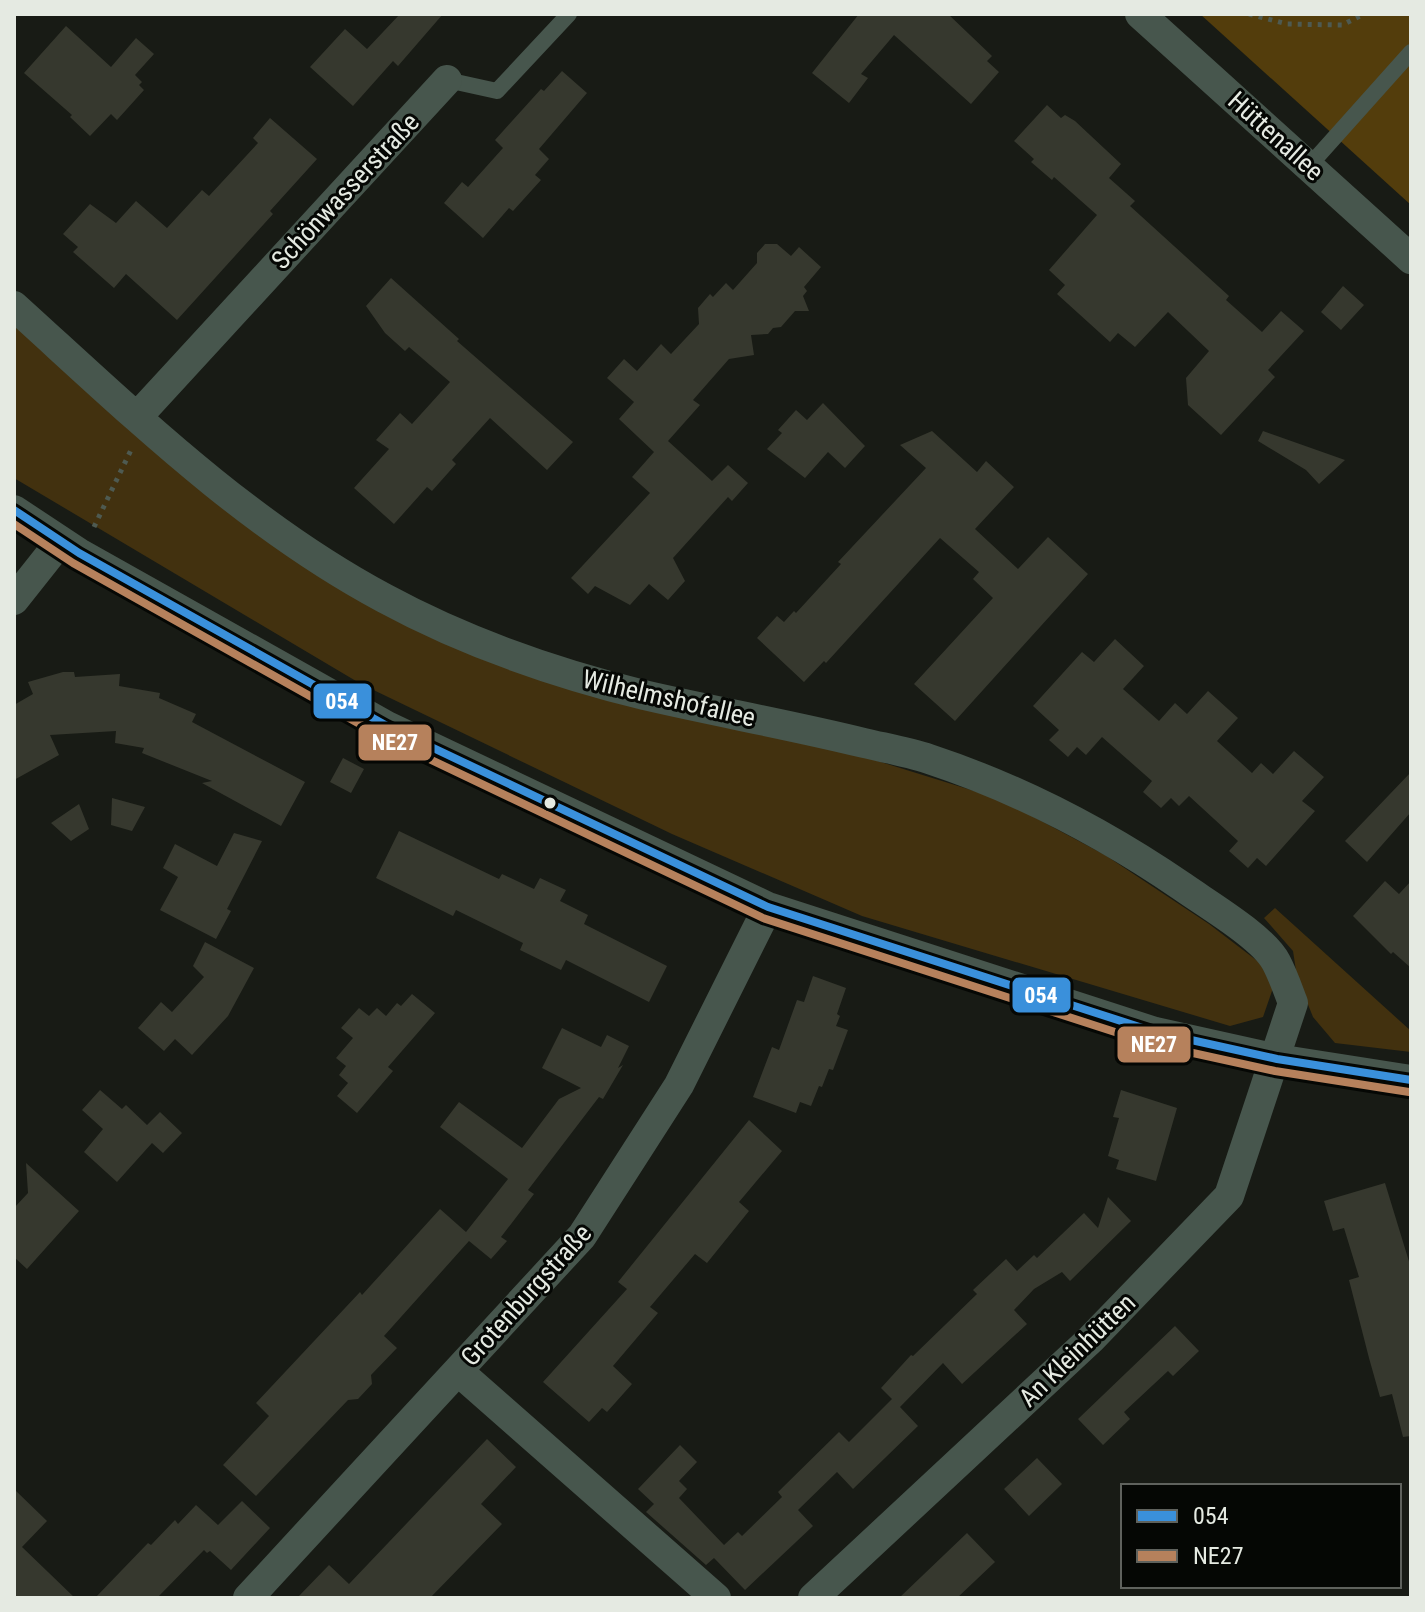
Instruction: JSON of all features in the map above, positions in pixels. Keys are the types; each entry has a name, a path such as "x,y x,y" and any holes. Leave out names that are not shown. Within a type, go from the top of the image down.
{"street":[{"name":"Hüttenallee","path":"1140,14 1411,259"},
{"name":"Schönwasserstraße","path":"142,421 447,80"},
{"name":"Wilhelmshofallee","path":"14,306 239,505 384,598 486,645 575,677 928,759 1046,805 1145,861 1244,929 1275,958 1293,1003 1277,1059"},
{"path":"14,510 70,547 387,726 768,907 1155,1032 1277,1059 1411,1080"},
{"path":"14,600 70,547"},
{"name":"Grotenburgstraße","path":"248,1598 582,1236 679,1085 768,907"},
{"name":"An Kleinhütten","path":"813,1598 1091,1339 1229,1196 1277,1059"},
{"path":"458,1371 716,1598"}],"lane":[{"name":"Schönwasserstraße","path":"447,80 497,91 569,14"},
{"path":"1309,166 1411,52"}],"path":[{"path":"1249,14 1287,24 1342,25 1364,14"},
{"path":"70,547 111,495 142,421"}],"shaded area":[{"path":"1200,14 1411,14 1411,205"},
{"path":"14,323 372,604 1000,799 1105,855 1209,924 1260,963 1273,988 1263,1017 1230,1026 862,916 672,834 361,684 14,478"},
{"path":"1275,908 1411,1031 1411,1052 1335,1043 1313,1017 1297,977 1293,951 1264,918"}],"building":[{"path":"400,14 443,14 398,66 393,61 353,106 310,67 345,29 367,49"},
{"path":"859,14 948,14 992,56 987,61 999,72 971,104 894,35 861,74 868,78 849,103 812,73"},
{"path":"66,26 111,67 136,38 154,54 135,75 142,82 139,85 144,90 117,120 111,114 90,136 70,117 72,115 24,73"},
{"path":"562,71 587,93 539,149 549,159 535,175 541,180 513,211 509,208 483,238 444,203 462,182 468,187 503,148 495,140 541,89 544,91"},
{"path":"1047,105 1061,118 1065,115 1075,121 1121,164 1109,178 1135,201 1130,206 1229,296 1226,300 1262,332 1281,311 1304,331 1268,370 1275,377 1221,435 1188,405 1186,378 1209,351 1168,312 1135,347 1118,333 1110,342 1057,294 1065,285 1049,270 1097,215 1054,177 1052,180 1031,162 1034,159 1014,141"},
{"path":"270,118 317,159 270,211 273,214 177,320 126,274 114,288 73,252 78,247 63,234 90,204 116,223 136,201 167,228 202,190 209,196 258,143 253,138"},
{"path":"765,244 777,244 791,256 799,247 821,267 804,287 807,291 803,296 809,311 795,311 781,327 773,328 768,334 751,335 754,355 729,359 693,400 700,405 668,441 712,481 728,465 748,483 732,501 728,497 673,558 685,581 668,600 649,584 630,605 595,586 588,594 571,578 650,493 632,477 654,452 619,419 634,402 607,378 624,359 637,371 661,344 671,354 699,324 698,308 710,294 713,297 726,283 733,290 757,263 757,253"},
{"path":"391,278 459,339 457,341 573,442 547,470 490,418 452,460 456,464 432,491 427,487 394,524 354,488 389,449 376,440 400,413 412,424 450,382 409,347 405,351 385,333 366,306"},
{"path":"1343,286 1364,305 1341,330 1321,312"},
{"path":"823,403 865,446 845,468 828,452 805,478 767,449 782,433 778,430 796,410 807,420"},
{"path":"932,431 977,472 986,461 1014,487 975,529 1018,569 1048,537 1088,574 955,721 914,684 993,598 973,579 979,572 940,538 826,663 824,661 804,682 757,638 777,616 784,622 794,611 796,613 841,564 838,562 926,468 900,445"},
{"path":"1263,431 1345,460 1319,484 1306,470 1258,441"},
{"path":"1115,639 1144,666 1123,689 1159,721 1175,703 1187,714 1208,691 1238,718 1217,741 1252,773 1261,763 1273,774 1294,751 1324,777 1302,801 1315,811 1266,866 1257,858 1248,868 1229,851 1238,841 1189,796 1179,806 1171,798 1161,808 1143,792 1152,781 1102,737 1086,755 1077,747 1068,757 1049,740 1059,730 1033,706 1082,652 1094,662"},
{"path":"74,672 75,677 120,674 119,686 160,693 159,698 196,714 192,722 305,782 281,826 202,783 212,781 142,753 144,748 115,743 116,731 50,735 59,755 14,780 14,705 33,694 28,682"},
{"path":"343,758 364,769 351,793 330,782"},
{"path":"1411,772 1411,812 1367,862 1345,841"},
{"path":"112,798 145,807 132,831 111,825"},
{"path":"79,804 89,829 71,841 51,823"},
{"path":"399,831 499,879 502,874 534,889 540,878 566,890 560,901 588,915 584,924 667,966 649,1002 566,960 561,970 520,950 523,943 456,910 453,916 376,878"},
{"path":"234,833 262,841 227,909 231,911 216,939 160,910 178,877 163,868 175,844 217,866"},
{"path":"1385,881 1399,894 1411,881 1411,968 1393,952 1391,954 1353,916"},
{"path":"205,942 254,968 228,1016 192,1055 175,1039 164,1051 138,1028 161,1002 172,1012 204,977 193,966"},
{"path":"813,976 846,988 836,1026 848,1030 833,1070 829,1069 811,1106 800,1102 796,1113 753,1097 772,1047 779,1050 797,1000 804,1002"},
{"path":"412,994 435,1013 388,1067 393,1071 357,1113 337,1096 348,1083 339,1075 346,1066 336,1058 353,1038 341,1028 359,1008 369,1016 377,1008 386,1016 397,1003 401,1006"},
{"path":"562,1028 601,1047 607,1035 629,1046 618,1068 623,1065 603,1099 599,1097 528,1190 534,1194 501,1237 507,1241 491,1259 469,1241 384,1336 397,1348 371,1375 372,1384 358,1399 348,1400 256,1496 223,1465 269,1416 256,1403 360,1292 362,1295 440,1209 466,1232 508,1179 440,1127 459,1102 522,1148 559,1099 581,1088 542,1068"},
{"path":"100,1090 122,1109 126,1105 147,1125 160,1112 182,1133 163,1153 152,1143 117,1182 84,1152 103,1129 82,1110"},
{"path":"1121,1090 1177,1108 1156,1181 1116,1169 1119,1160 1108,1156 1119,1118 1113,1117"},
{"path":"749,1120 782,1151 739,1202 749,1211 707,1263 695,1254 650,1307 658,1313 613,1366 632,1384 607,1412 602,1408 589,1422 543,1382 627,1289 618,1282"},
{"path":"26,1163 79,1211 27,1269 14,1257 14,1208 28,1193"},
{"path":"1385,1183 1411,1268 1411,1436 1403,1437 1392,1394 1380,1397 1349,1280 1359,1277 1344,1228 1333,1231 1324,1201"},
{"path":"1108,1197 1131,1221 1070,1281 1062,1272 1034,1289 1014,1310 1027,1324 962,1384 943,1363 900,1407 918,1426 853,1489 837,1472 798,1510 813,1526 745,1590 714,1558 706,1565 646,1512 654,1504 638,1489 680,1445 697,1462 679,1481 687,1489 679,1498 724,1545 738,1532 742,1536 782,1497 778,1492 839,1432 849,1442 892,1399 881,1388 911,1355 977,1294 973,1290 1006,1259 1017,1271 1034,1255 1037,1258 1084,1213 1098,1228"},
{"path":"1175,1326 1199,1351 1173,1376 1168,1371 1124,1412 1130,1419 1103,1445 1078,1419"},
{"path":"487,1439 516,1467 481,1504 502,1524 430,1598 297,1598 329,1565 349,1584"},
{"path":"1037,1458 1062,1484 1029,1516 1004,1489"},
{"path":"14,1489 47,1521 22,1547 75,1598 14,1598"},
{"path":"242,1501 270,1528 231,1570 210,1551 207,1553 204,1550 157,1598 95,1598 148,1543 151,1545 175,1520 178,1524 196,1505 218,1525"},
{"path":"967,1533 995,1562 957,1598 899,1598"}],"transit line":[{"name":"054","path":"14,510 79,553 387,726 768,907 1155,1032 1277,1059 1411,1080"},
{"name":"NE27","path":"14,524 73,563 381,736 763,918 1152,1044 1275,1071 1409,1092"}]}
